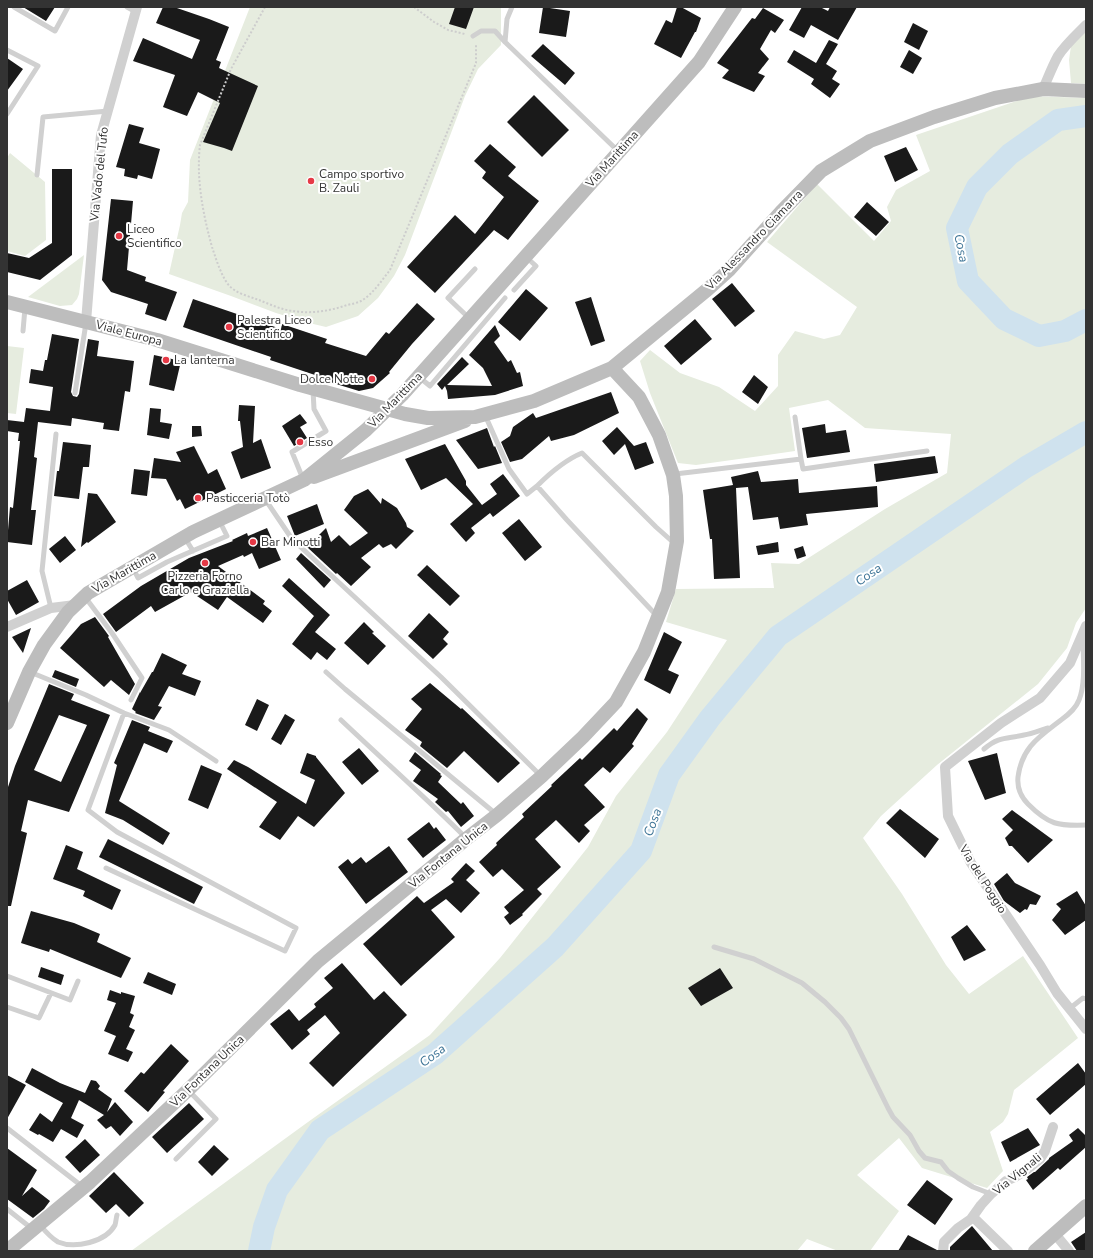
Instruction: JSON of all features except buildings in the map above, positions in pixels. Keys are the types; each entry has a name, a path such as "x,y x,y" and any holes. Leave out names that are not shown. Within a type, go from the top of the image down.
{"main road":[{"name":"Via Marittima","path":"7,723 29,672 48,639 88,593 133,567 164,556 185,537 304,480 366,430 388,409 477,317 526,256 699,62 735,7"},
{"name":"Via Alessandro Ciamarra","path":"388,409 428,418 480,416 534,401 612,368 729,270 781,212 821,171 870,141 934,117 995,98 1043,89 1086,91"},
{"name":"Viale Europa","path":"7,302 156,340 313,389 388,409"},
{"name":"Via Fontana Unica","path":"7,1251 84,1187 188,1090 318,961 497,815 542,776 583,737 616,702 644,652 668,592 676,545 676,496 673,475 659,435 639,397 612,368"},
{"path":"304,480 480,416"},
{"path":"1036,1251 1086,1206"}],"street":[{"name":"Via Vado del Tufo","path":"86,322 101,135 137,10"},
{"path":"1043,89 1058,56 1067,44 1086,25"},
{"path":"7,627 50,608 80,601"},
{"name":"Via del Poggio","path":"1085,629 1070,663 1040,698 1001,723 945,767 948,816 971,863 1040,965 1057,993 1086,1028"},
{"name":"Via Vignali","path":"943,1251 944,1242 958,1228 971,1220 991,1194 1006,1181 1026,1170 1040,1159 1045,1151 1053,1127"},
{"path":"973,1217 1008,1251"},
{"path":"1055,1234 1069,1251"}],"lane":[{"path":"14,7 55,31 68,7"},
{"path":"127,7 137,10"},
{"path":"505,42 507,19 512,7"},
{"path":"473,36 481,31 495,31 619,152"},
{"path":"7,50 38,66 7,114"},
{"path":"36,175 43,117 108,111"},
{"path":"514,290 536,266 526,256"},
{"path":"475,270 448,298 477,317 505,298"},
{"path":"23,331 25,307"},
{"path":"75,393 86,322"},
{"path":"304,480 292,452 326,431 314,409 313,389"},
{"path":"480,416 509,469 527,494 557,469 576,455 582,453 676,545"},
{"path":"795,417 803,469 927,451"},
{"path":"50,608 42,571 56,434"},
{"path":"673,475 801,459"},
{"path":"537,486 658,617"},
{"path":"264,498 292,539 441,677 542,776"},
{"path":"164,556 193,551 227,536 219,520"},
{"path":"185,537 193,551"},
{"path":"80,601 112,633 142,678 130,700"},
{"path":"1085,629 1083,686 1079,701 1070,713 1036,739 1026,751 1019,769 1018,784 1023,798 1035,811 1050,822 1066,826 1086,825"},
{"path":"29,672 86,695 124,713 169,730 216,760"},
{"path":"326,672 345,690 497,815"},
{"path":"106,868 286,951 296,928 117,832 88,810 124,713"},
{"path":"341,720 439,811 466,839"},
{"path":"984,749 992,742 1008,737 1025,735 1053,726"},
{"path":"714,947 754,959 802,983 825,1002 849,1029 888,1108 910,1135 919,1151 925,1158 941,1162 948,1171 958,1178 973,1187 991,1194"},
{"path":"7,976 70,1000 78,981"},
{"path":"7,1007 39,1018 51,993"},
{"path":"1069,1009 1083,998 1086,999"},
{"path":"176,1159 216,1119 188,1090"},
{"path":"7,1128 84,1187"},
{"path":"7,1209 57,1241 68,1245 79,1245 100,1238 109,1232 115,1224 117,1215"}],"path":[{"path":"265,7 231,69 200,145 199,157 201,197 204,216 219,269 228,284 234,290 269,304 293,311 316,312 340,308 362,301 379,286 390,270 476,63 477,45 473,36 448,30 434,22 414,7"}],"shaded area":[{"name":"Campo sportivo B. Zauli","path":"250,7 501,7 501,45 478,69 465,96 405,255 394,276 378,298 358,316 326,327 276,313 169,274 182,213 188,202 190,160"},
{"path":"1086,31 1086,84 1071,83 1069,60 1071,46"},
{"path":"1031,96 1086,98 1086,608 1076,623 1067,648 1038,684 937,765 881,816 863,838 902,894 946,965 969,994 1023,956 1078,1038 1014,1090 1008,1114 1003,1122 990,1132 1003,1171 987,1188 922,1168 899,1138 857,1175 899,1211 870,1251 838,1251 807,1239 797,1251 131,1251 430,1035 500,958 588,847 616,796 667,732 727,640 666,622 676,589 774,588 771,563 799,564 885,509 947,473 951,434 865,428 828,400 789,408 795,451 696,465 678,463 650,393 640,361 650,350 680,373 719,387 755,411 778,386 778,355 795,331 824,339 840,335 857,307 767,242 817,184 874,241 891,221 887,207 896,190 930,171 916,135"},
{"path":"10,153 45,182 46,240 25,256 7,251 7,158"},
{"path":"84,255 79,294 72,305 60,306 28,297"},
{"path":"7,346 24,348 16,414 7,413"}],"waterway":[{"name":"Cosa","path":"1086,116 1058,120 1010,154 977,187 957,228 968,281 1004,319 1039,336 1065,331 1086,320"},
{"name":"Cosa","path":"259,1251 264,1227 277,1190 320,1130 435,1054 555,947 641,851 669,775 710,718 778,636 1026,467 1086,432"}],"place":[{"name":"Campo sportivo B. Zauli","path":"311,181"},
{"name":"Liceo Scientifico","path":"119,236"},
{"name":"Palestra Liceo Scientifico","path":"229,327"},
{"name":"La lanterna","path":"166,360"},
{"name":"Dolce Notte","path":"372,379"},
{"name":"Esso","path":"300,442"},
{"name":"Pasticceria Totò","path":"198,498"},
{"name":"Bar Minotti","path":"253,542"},
{"name":"Pizzeria Forno Carlo e Graziella","path":"205,563"}]}
